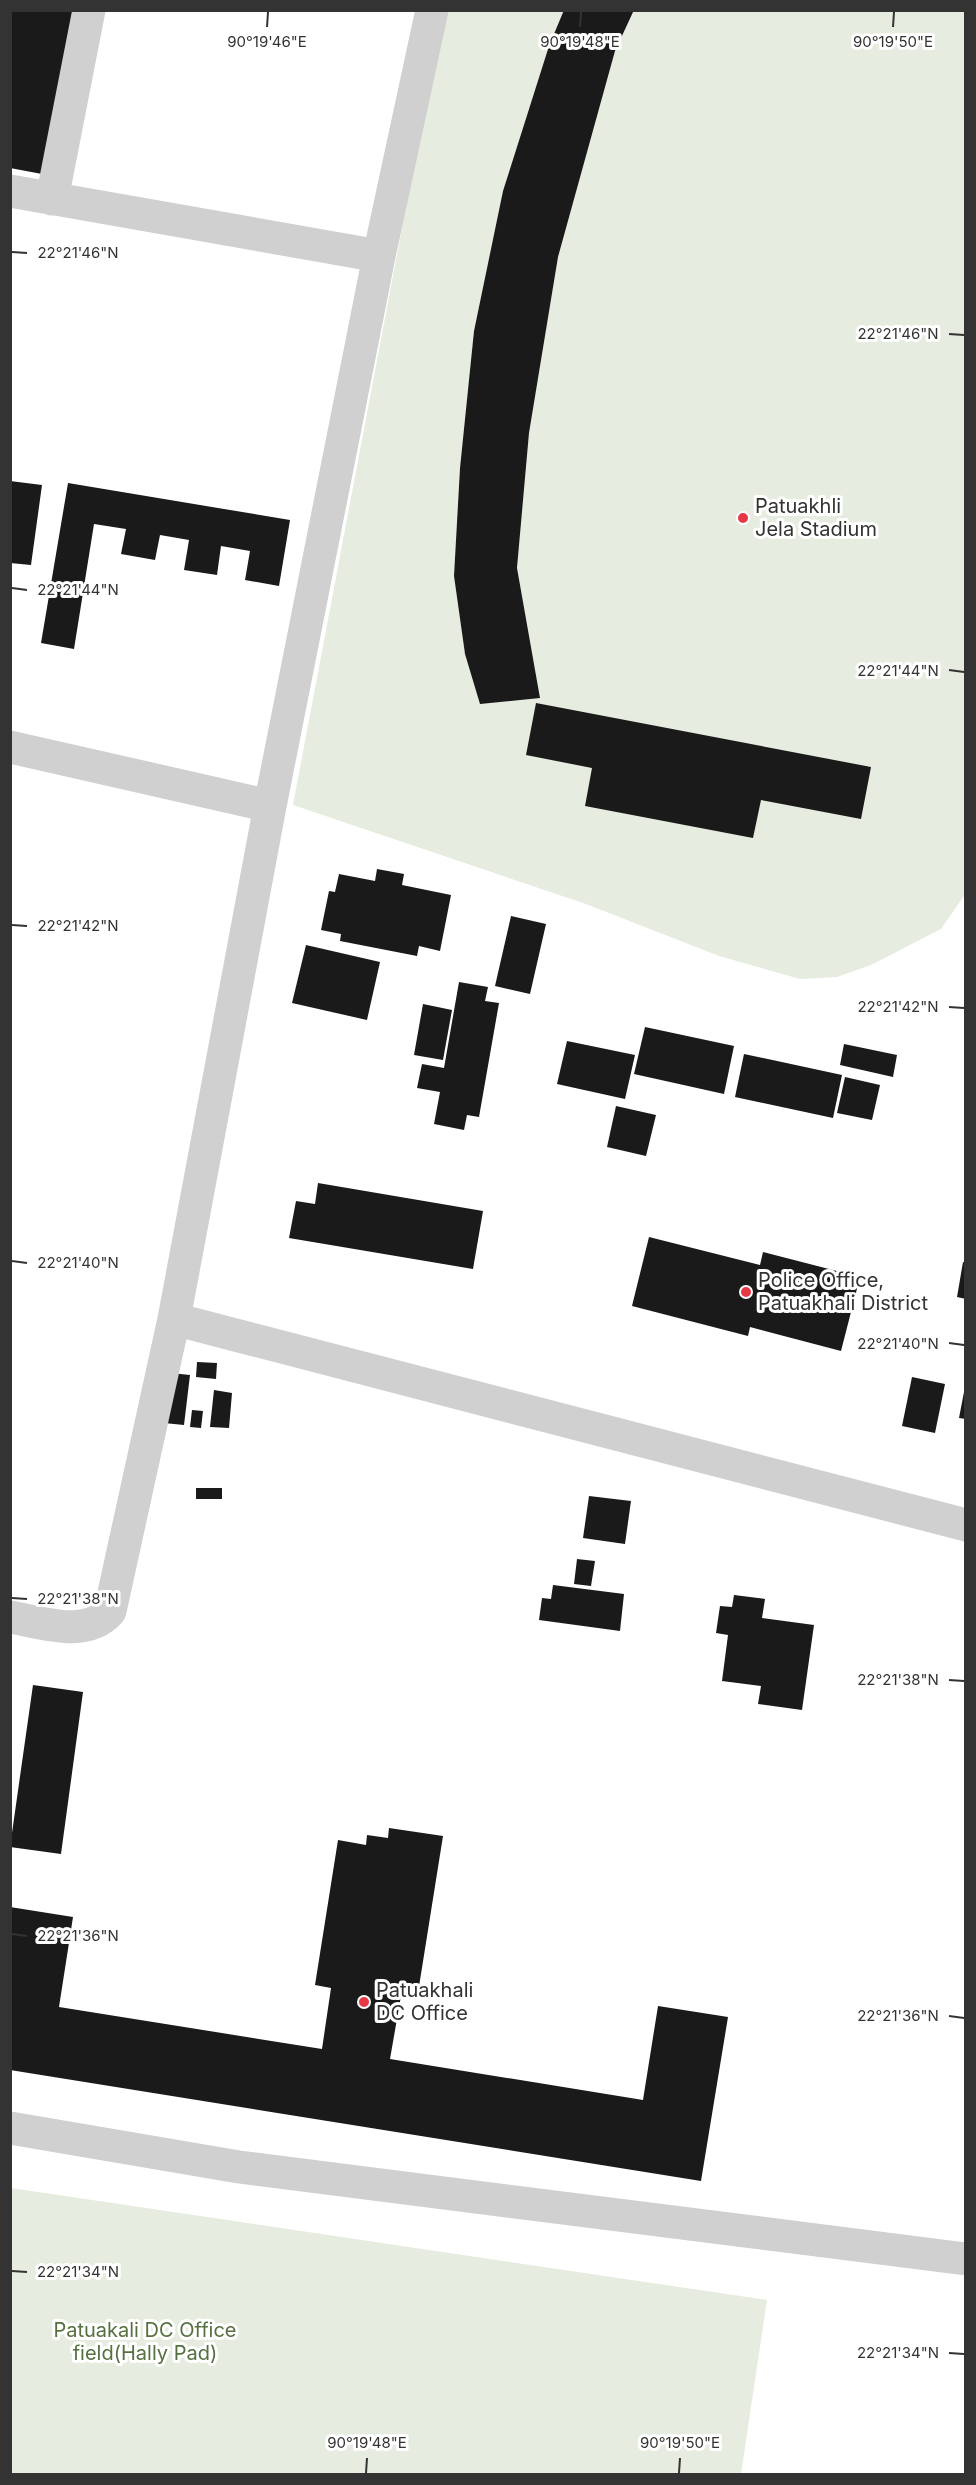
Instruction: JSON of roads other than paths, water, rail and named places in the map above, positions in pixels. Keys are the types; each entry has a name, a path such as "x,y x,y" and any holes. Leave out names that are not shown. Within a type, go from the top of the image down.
{"street":[{"path":"52,199 89,10"},
{"path":"10,1617 68,1627 83,1627 104,1618 110,1611 174,1319 270,806 379,256 432,10"},
{"path":"10,191 379,256"},
{"path":"10,747 270,806"},
{"path":"174,1319 966,1525"},
{"path":"10,2128 238,2167 966,2259"}],"place":[{"name":"Patuakhli Jela Stadium","path":"743,518"},
{"name":"Police Office, Patuakhali District","path":"746,1292"},
{"name":"Patuakhali DC Office","path":"364,2002"}],"park label":[{"name":"Patuakali DC Office field(Hally Pad)","path":"145,2342"}]}
